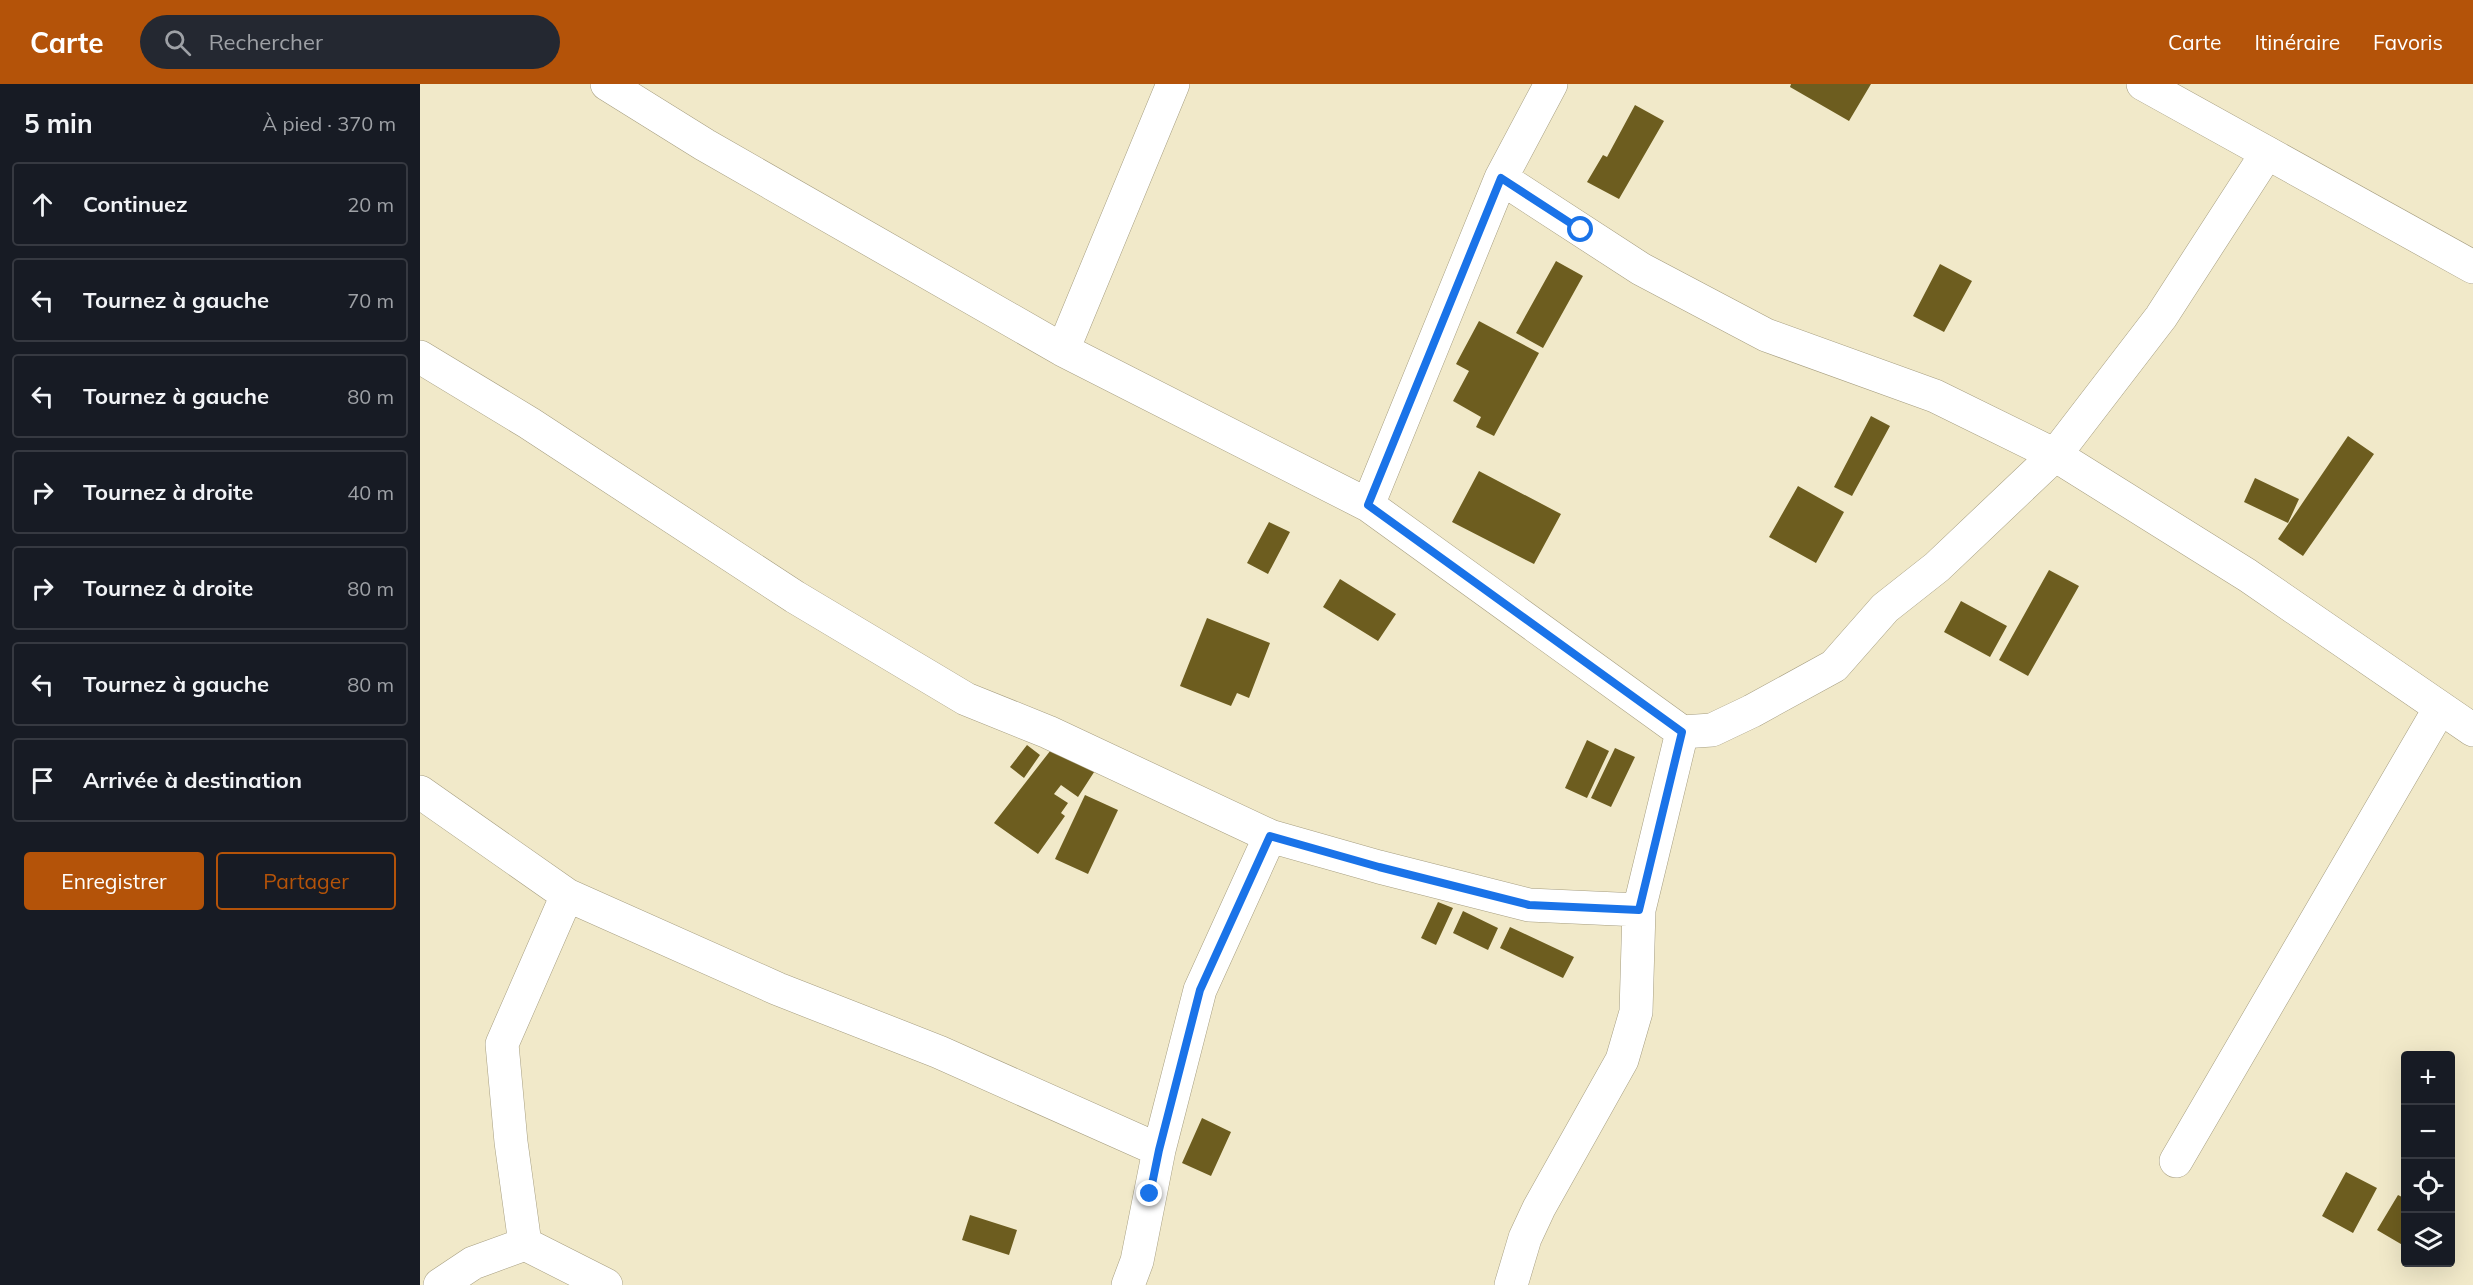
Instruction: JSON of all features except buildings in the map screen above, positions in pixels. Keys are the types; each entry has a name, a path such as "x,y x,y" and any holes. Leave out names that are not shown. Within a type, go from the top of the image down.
{"street":[{"path":"607,84 705,145 1063,350 1368,505 1682,732 1712,730 1834,666 1885,608 1937,567 2055,455 2161,317 2267,153"},
{"path":"1063,350 1173,84"},
{"path":"1368,505 1501,178 1551,84"},
{"path":"2143,84 2473,267"},
{"path":"1501,178 1641,270 1766,335 1935,396 2055,455 2247,575 2473,730"},
{"path":"420,357 529,423 795,597 966,699 1048,732 1270,836 1379,867 1529,905 1639,910"},
{"path":"2176,1161 2440,708"},
{"path":"1512,1285 1525,1238 1539,1208 1622,1060 1636,1012 1639,910 1682,732"},
{"path":"420,792 567,895 778,988 939,1052 1159,1150"},
{"path":"1128,1285 1137,1261 1159,1150 1200,990 1270,836"},
{"path":"525,1244 511,1142 502,1044 567,895"},
{"path":"440,1285 473,1263 525,1244 606,1285"}],"route":[{"path":"1150,1194 1200,990 1270,836 1379,867 1529,905 1639,910 1682,732 1566,651 1368,505 1501,178 1581,230"}]}
